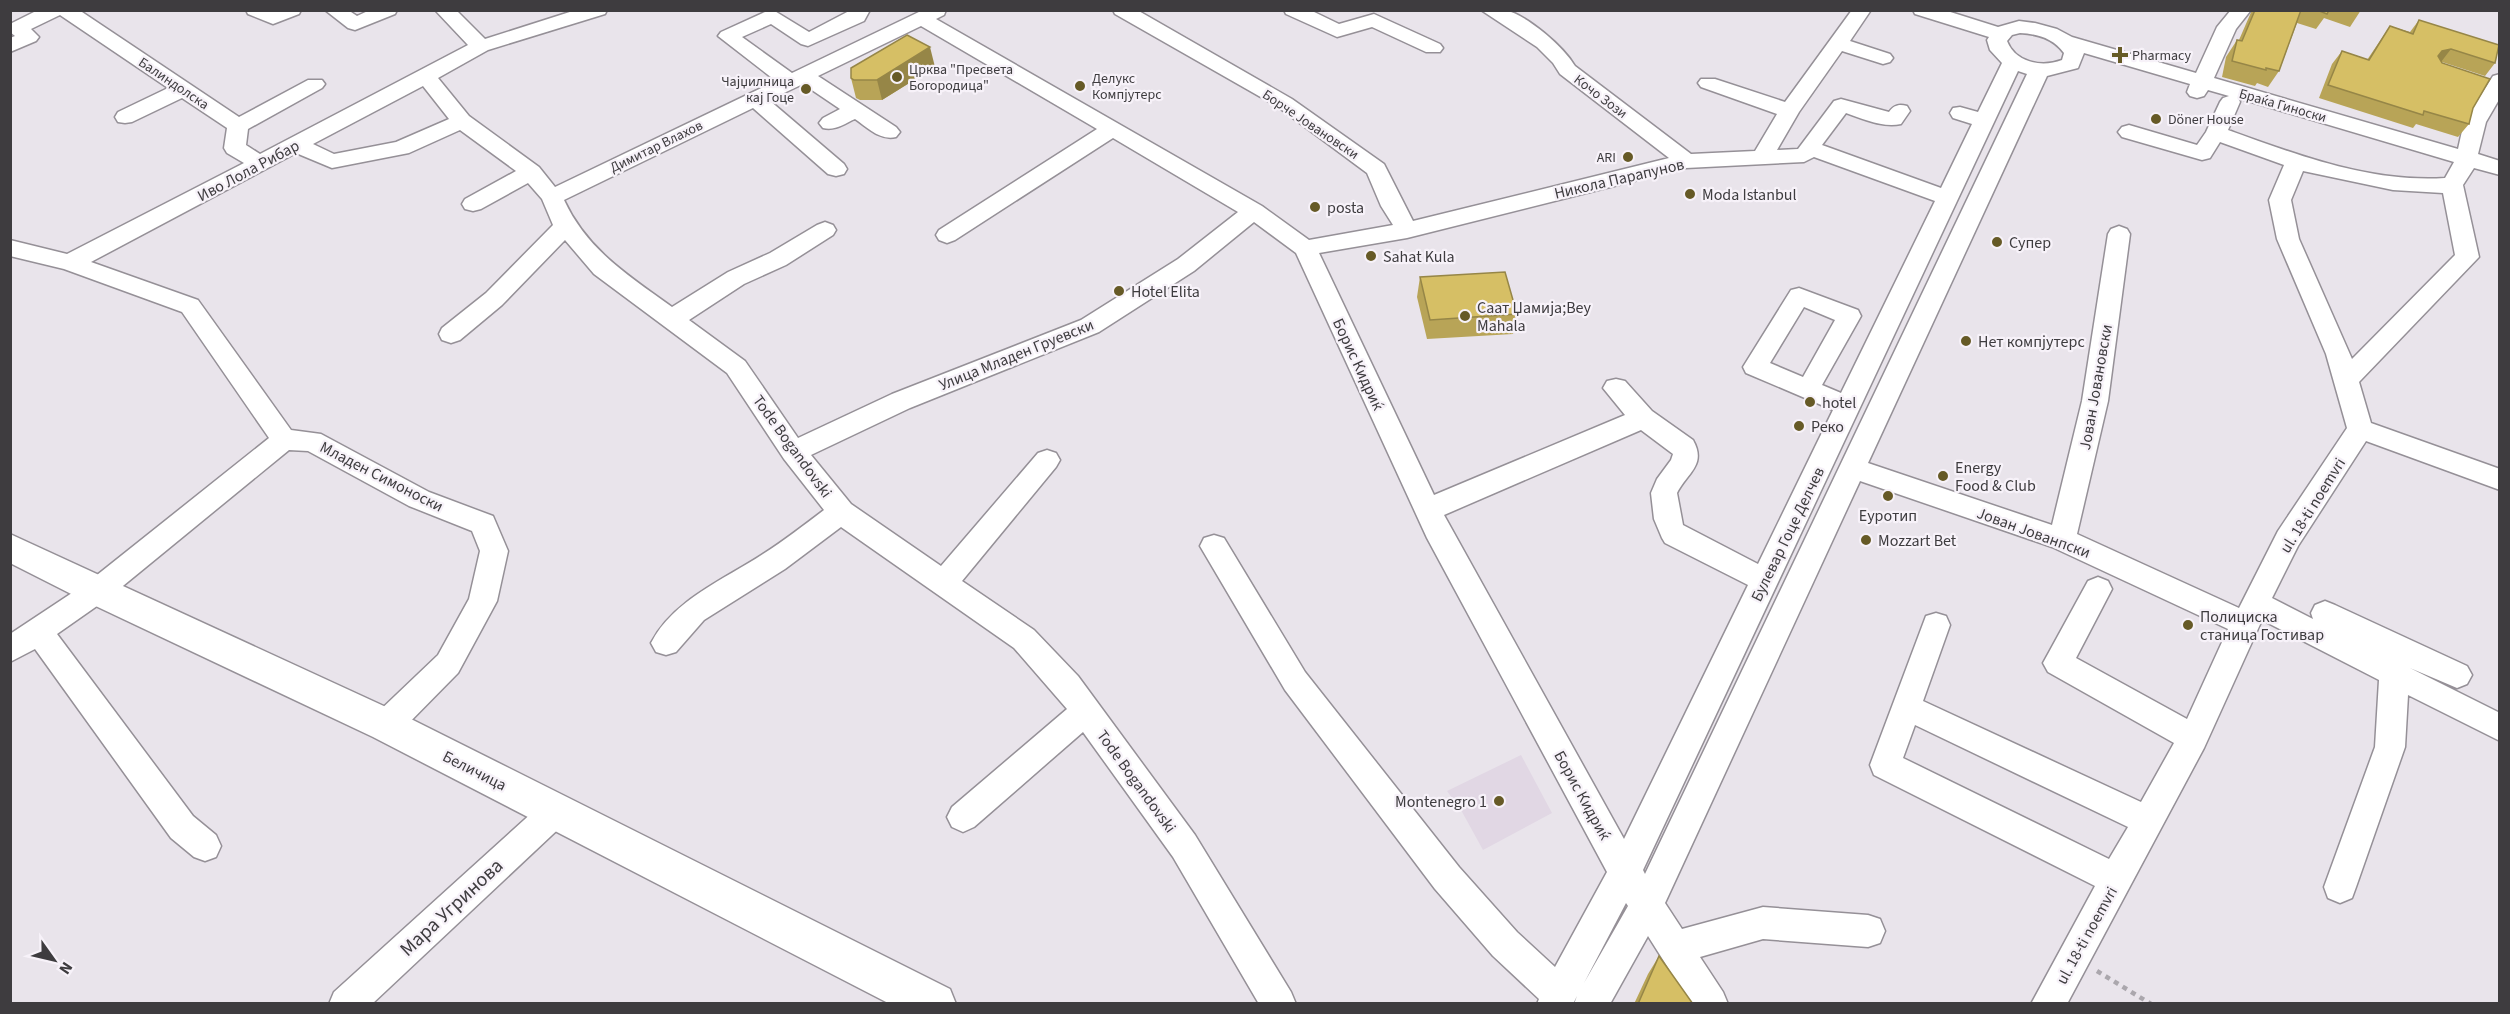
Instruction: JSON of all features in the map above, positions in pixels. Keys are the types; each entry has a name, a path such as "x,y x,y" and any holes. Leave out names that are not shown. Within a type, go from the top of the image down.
{"main road":[{"name":"Беличица","path":"10,547 97,591 386,724 935,1004"}],"street":[{"path":"10,46 29,37 17,28 56,10"},
{"name":"Балиндолска","path":"65,10 238,126"},
{"path":"255,10 273,18 292,10"},
{"path":"334,10 355,24 388,10"},
{"path":"444,10 481,46"},
{"path":"426,76 481,46 598,10"},
{"path":"861,10 857,17 808,40 772,16 728,36 889,132"},
{"name":"Борче Јовановски","path":"1122,10 1285,103 1376,169 1392,206 1407,230"},
{"path":"1293,10 1337,32 1374,20 1433,48"},
{"name":"Кочо Зози","path":"1490,10 1552,48 1563,59 1567,70 1686,161"},
{"path":"1761,158 1789,111 1840,44 1862,10"},
{"name":"Браќа Гиноски","path":"1922,10 2010,31 2045,31 2071,50 2199,87 2460,171 2499,168"},
{"name":"Браќа Гиноски","path":"1960,10 2010,31"},
{"path":"2212,10 2227,27"},
{"path":"2199,87 2227,27 2242,10"},
{"name":"Димитар Влахов","path":"552,197 754,98 931,15"},
{"name":"Борис Кидриќ","path":"931,15 1112,129 1254,211 1305,248 1427,510 1625,872 1647,905"},
{"path":"2010,31 1997,40 1998,47 2026,65 2063,68 2071,64 2071,50"},
{"path":"1840,44 1883,58"},
{"name":"Булевар Гоце Делчев","path":"1556,999 1625,872 1986,121 2026,65"},
{"name":"Булевар Гоце Делчев","path":"1591,1004 1647,905 1852,468 2026,65"},
{"name":"Tode Bogandovski","path":"426,76 462,122 531,172 552,197 565,226 602,268 736,367 793,452 841,512 1024,639 1067,685 1184,846 1279,1004"},
{"name":"Иво Лола Рибар","path":"70,263 426,76"},
{"path":"2346,380 2467,257 2460,171 2475,122 2497,84 2472,81"},
{"path":"1708,83 1789,111"},
{"path":"261,164 235,148 238,126 315,84"},
{"name":"Браќа Гиноски","path":"2199,87 2230,102 2499,181"},
{"path":"125,117 183,89"},
{"path":"754,98 836,169"},
{"path":"2129,132 2202,153 2216,133 2230,102"},
{"path":"1900,111 1894,118 1878,117 1841,105 1810,148 1948,198"},
{"path":"830,123 855,110"},
{"path":"1960,113 1986,121"},
{"path":"296,145 332,161 401,148 462,122"},
{"path":"947,235 1112,129"},
{"path":"2216,133 2296,162 2432,188 2460,171"},
{"name":"Никола Парапунов","path":"1305,248 1407,230 1686,161 1804,155 1810,148"},
{"path":"2296,162 2280,200 2288,239 2338,354 2360,429 2499,480"},
{"path":"472,204 531,172"},
{"name":"Улица Младен Груевски","path":"793,452 901,401 1090,326 1186,265 1254,211"},
{"path":"451,334 494,299 565,226"},
{"path":"670,320 736,278 778,259 825,230"},
{"name":"Јован Јовановски","path":"2062,539 2095,401 2120,234"},
{"path":"10,248 70,263 190,306 284,440 97,591 10,650"},
{"path":"1815,378 1849,315 1799,296 1755,367 1848,406"},
{"path":"1830,349 1869,364"},
{"path":"1616,388 1643,418 1684,447 1687,455 1686,462 1669,481 1663,496 1671,530 1675,535 1765,581"},
{"path":"1427,510 1643,418"},
{"name":"ul. 18-ti noemvri","path":"2048,1004 2193,738 2250,613 2288,539 2360,429"},
{"name":"Младен Симоноски","path":"284,440 312,441 419,499 483,524 494,552 483,601 448,664 386,724"},
{"path":"943,583 1047,460"},
{"name":"Јован Јованпски","path":"1852,468 2062,539 2250,613 2397,661"},
{"path":"666,643 694,612 775,561 841,512"},
{"path":"1214,546 1295,681 1309,700 1447,878 1556,999"},
{"path":"2098,589 2058,663 2193,738"},
{"path":"2325,613 2499,728"},
{"path":"1936,625 1884,765 2117,880"},
{"path":"38,631 182,827 205,846"},
{"path":"2397,661 2457,675"},
{"path":"2340,887 2390,747 2397,661"},
{"path":"1906,706 2149,821"},
{"path":"963,817 1086,711"},
{"name":"Мара Угринова","path":"346,1004 556,811"},
{"path":"1647,905 1711,1004"},
{"path":"1675,948 1763,923 1869,931"}],"path":[{"path":"2074,957 2151,1004"}],"shaded area":[{"name":"Montenegro 1","path":"1521,755 1552,813 1483,850 1461,810 1447,791"}],"building":[{"path":"2255,10 2301,10 2279,71 2232,61 2237,40 2242,41"},
{"path":"2317,10 2329,10 2327,14"},
{"path":"2419,20 2499,45 2495,63 2451,49 2442,51 2438,56 2442,63 2490,79 2473,108 2469,124 2424,111 2423,115 2328,85 2342,51 2369,60 2390,26 2413,34"},
{"path":"907,35 930,47 877,80 851,78 851,68"},
{"path":"1505,272 1517,314 1430,320 1420,277"},
{"path":"1659,956 1693,1004 1638,1004"}],"place":[{"name":"Pharmacy","path":"2120,55"},
{"name":"Црква \"Пресвета Богородица\"","path":"897,77"},
{"name":"Делукс Компјутерс","path":"1080,86"},
{"name":"Чајџилница кај Гоце","path":"806,89"},
{"name":"Döner House","path":"2156,119"},
{"name":"ARI","path":"1628,157"},
{"name":"Moda Istanbul","path":"1690,194"},
{"name":"posta","path":"1315,207"},
{"name":"Супер","path":"1997,242"},
{"name":"Sahat Kula","path":"1371,256"},
{"name":"Hotel Elita","path":"1119,291"},
{"name":"Саат Џамија;Bey Mahala","path":"1465,316"},
{"name":"Нет компјутерс","path":"1966,341"},
{"name":"hotel","path":"1810,402"},
{"name":"Реко","path":"1799,426"},
{"name":"Energy Food & Club","path":"1943,476"},
{"name":"Еуротип","path":"1888,496"},
{"name":"Mozzart Bet","path":"1866,540"},
{"name":"Полициска станица Гостивар","path":"2188,625"},
{"name":"Montenegro 1","path":"1499,801"}]}
